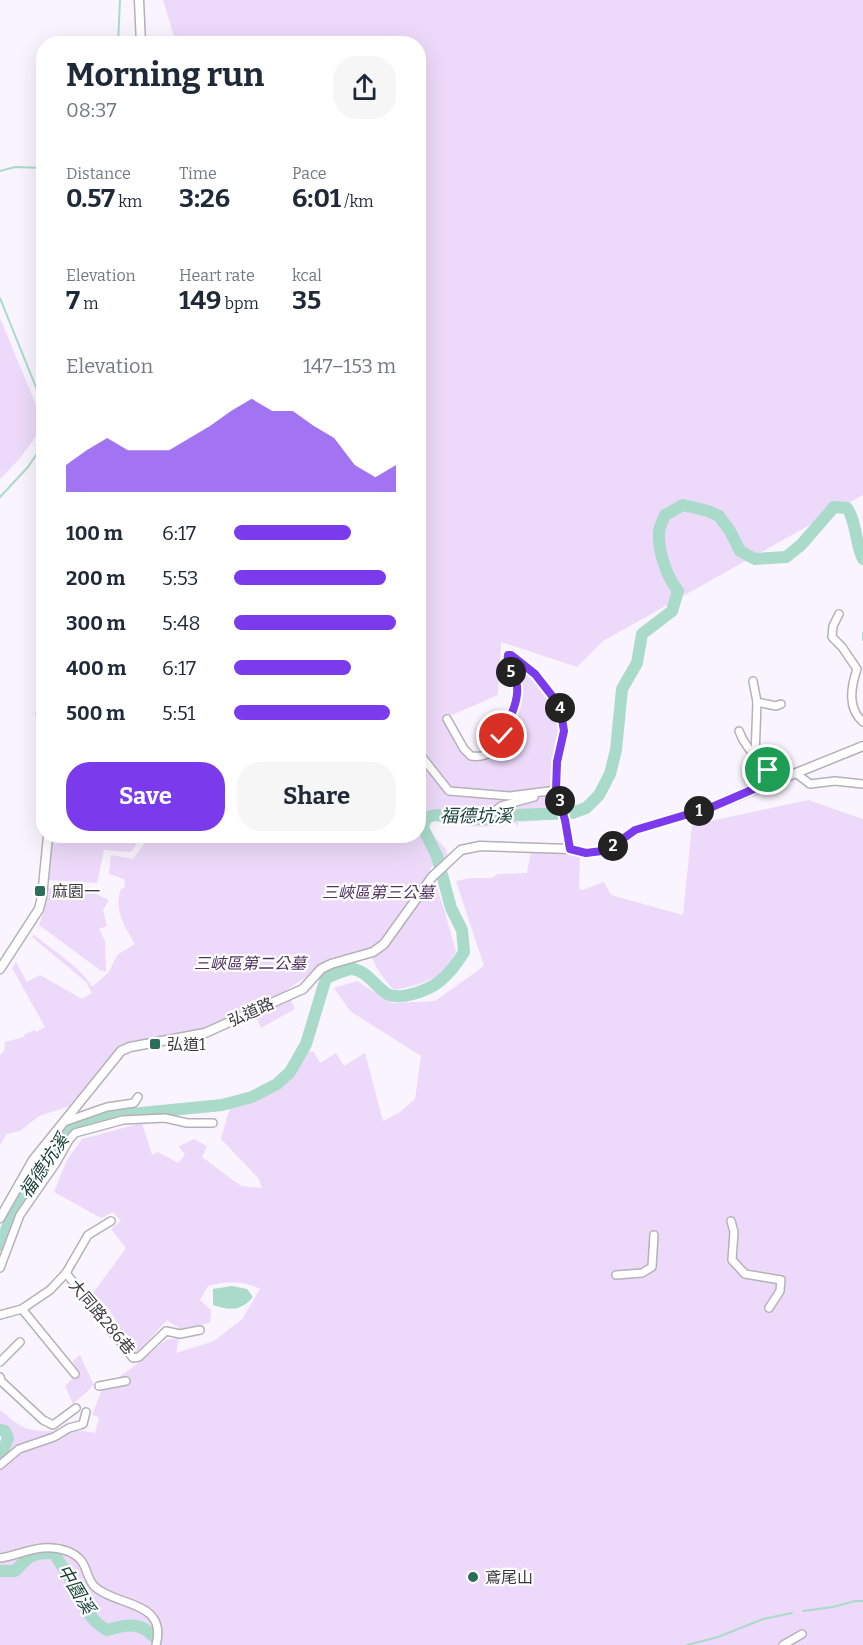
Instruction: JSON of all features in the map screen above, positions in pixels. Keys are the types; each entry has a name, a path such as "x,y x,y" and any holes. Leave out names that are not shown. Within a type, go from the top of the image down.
{"street":[{"path":"139,0 141,36"},
{"path":"839,614 833,626 832,637 843,647 857,669 850,695 857,716 863,722"},
{"path":"447,718 471,756 486,755 495,750 516,700 517,686 507,663 508,655 517,659 535,674 560,706 564,731 557,762 556,790 562,806 570,849 586,853 602,851 635,830 712,807 863,746"},
{"path":"753,681 757,702 755,757"},
{"path":"757,702 776,706 781,704"},
{"path":"739,731 744,744 775,780"},
{"path":"426,762 449,791 510,796 556,790"},
{"path":"797,774 810,784 836,781 863,784"},
{"path":"495,811 501,806 535,797 542,792"},
{"path":"0,969 39,909 47,843"},
{"name":"弘道路","path":"0,1218 33,1160 121,1051 130,1047 204,1033 303,989 321,969 330,964 373,952 384,944 432,877 461,850 480,846 570,849"},
{"path":"63,1122 107,1107 134,1103 138,1097"},
{"path":"0,1268 20,1215 75,1133 123,1120 165,1118 187,1123 213,1123"},
{"path":"0,1315 22,1309 50,1290 66,1273 88,1235 111,1221"},
{"path":"731,1221 734,1232 732,1260 745,1274 781,1280 780,1291 769,1308"},
{"path":"616,1275 642,1273 652,1267 654,1234"},
{"name":"大同路286巷","path":"66,1273 133,1358 139,1358 166,1331 180,1334 200,1330"},
{"path":"22,1309 75,1374"},
{"path":"0,1362 20,1342"},
{"path":"0,1377 1,1381 43,1420 52,1425 76,1408"},
{"path":"99,1386 126,1381"},
{"path":"0,1465 19,1449 83,1424 86,1412"},
{"path":"0,1558 37,1547 69,1551 87,1568 92,1584 109,1596 129,1602 149,1613 157,1624 156,1645"},
{"path":"783,1645 802,1634"}],"green space":[{"path":"163,0 863,0 863,495 603,641 577,667 501,642 498,695 443,719 467,757 480,759 504,755 501,743 522,691 512,669 514,662 550,695 557,709 560,729 554,759 554,775 562,819 518,822 518,827 515,823 482,827 444,818 434,819 428,830 445,848 448,856 430,868 456,952 440,974 421,983 394,990 378,970 369,948 363,953 330,960 278,996 194,1032 154,1037 121,1045 70,1106 39,1116 20,1131 7,1134 0,1145 0,1055 4,1051 5,1042 24,1037 25,1034 45,1027 12,968 16,962 27,982 40,975 82,999 92,993 86,982 32,937 34,935 66,960 82,974 92,987 109,972 117,955 135,944 119,911 119,896 121,889 125,887 124,879 109,874 111,855 133,859 144,843 426,843 426,36 174,36"},
{"path":"0,318 36,405 36,437 0,479"},
{"path":"808,800 863,819 863,1645 0,1645 0,1457 8,1450 14,1437 7,1428 0,1425 0,1410 20,1425 30,1429 95,1433 99,1417 92,1415 102,1389 166,1340 179,1338 176,1353 214,1341 242,1319 260,1289 234,1282 208,1286 200,1300 211,1310 210,1323 180,1329 167,1320 137,1353 132,1349 109,1309 93,1293 126,1248 111,1229 121,1221 113,1212 101,1218 54,1192 67,1160 82,1139 142,1123 152,1155 158,1152 178,1163 185,1155 179,1146 194,1139 207,1146 202,1157 241,1186 262,1188 259,1179 221,1139 230,1107 280,1088 295,1073 307,1051 314,1052 320,1063 336,1053 344,1066 365,1053 383,1121 400,1112 415,1099 421,1056 350,1011 334,988 357,981 392,1003 435,1001 484,966 456,881 492,878 498,874 527,873 531,852 568,853 580,856 579,889 604,882 611,895 683,915 692,825"},
{"path":"52,843 137,843 131,852 104,850 97,883 48,880"},
{"path":"47,888 88,890 109,900 103,910 107,926 99,929 105,941 106,972 100,970 39,925"},
{"path":"291,1000 295,1009 261,1028 256,1017"},
{"path":"80,1355 94,1385 73,1404 65,1386 78,1373 73,1361"}],"shaded area":[{"path":"232,1286 247,1289 253,1297 244,1305 235,1308 213,1305 213,1289"}],"waterway":[{"path":"118,36 120,0"},
{"path":"0,171 15,167 36,168"},
{"path":"0,298 36,387"},
{"path":"0,497 36,455"},
{"name":"福德坑溪","path":"426,819 436,815 460,819 487,819 515,815 572,813 586,808 599,795 610,774 616,750 622,689 637,663 642,634 672,611 678,591 667,572 660,548 659,531 665,515 683,505 719,516 740,551 755,559 786,557 801,545 834,507 847,508 853,520 863,559"},
{"path":"863,633 863,640"},
{"name":"福德坑溪","path":"0,1245 15,1208 65,1131 90,1118 222,1105 252,1097 277,1084 290,1072 306,1044 326,978 350,969 358,970 387,994 393,996 415,993 440,981 464,952 462,930 451,908 437,856 426,834"},
{"name":"福德坑溪","path":"0,1430 5,1431 8,1438 0,1452"},
{"name":"中園溪","path":"0,1571 15,1571 32,1556 54,1553 95,1621 107,1630 137,1626 153,1636"},
{"name":"中園溪","path":"803,1611 863,1601"},
{"name":"中園溪","path":"687,1645 718,1637 763,1619 792,1613"}],"place":[{"name":"麻園一","path":"40,891"},
{"name":"弘道1","path":"155,1044"},
{"name":"鳶尾山","path":"473,1577"}],"route":[{"path":"502,736 516,700 517,686 507,663 508,655 511,655 535,674 560,706 564,731 557,762 556,790 565,820 570,849 586,853 602,851 635,830 712,807 775,780 768,770"}],"park label":[{"name":"三峽區第三公墓","path":"378,892"},
{"name":"三峽區第二公墓","path":"250,963"}]}
